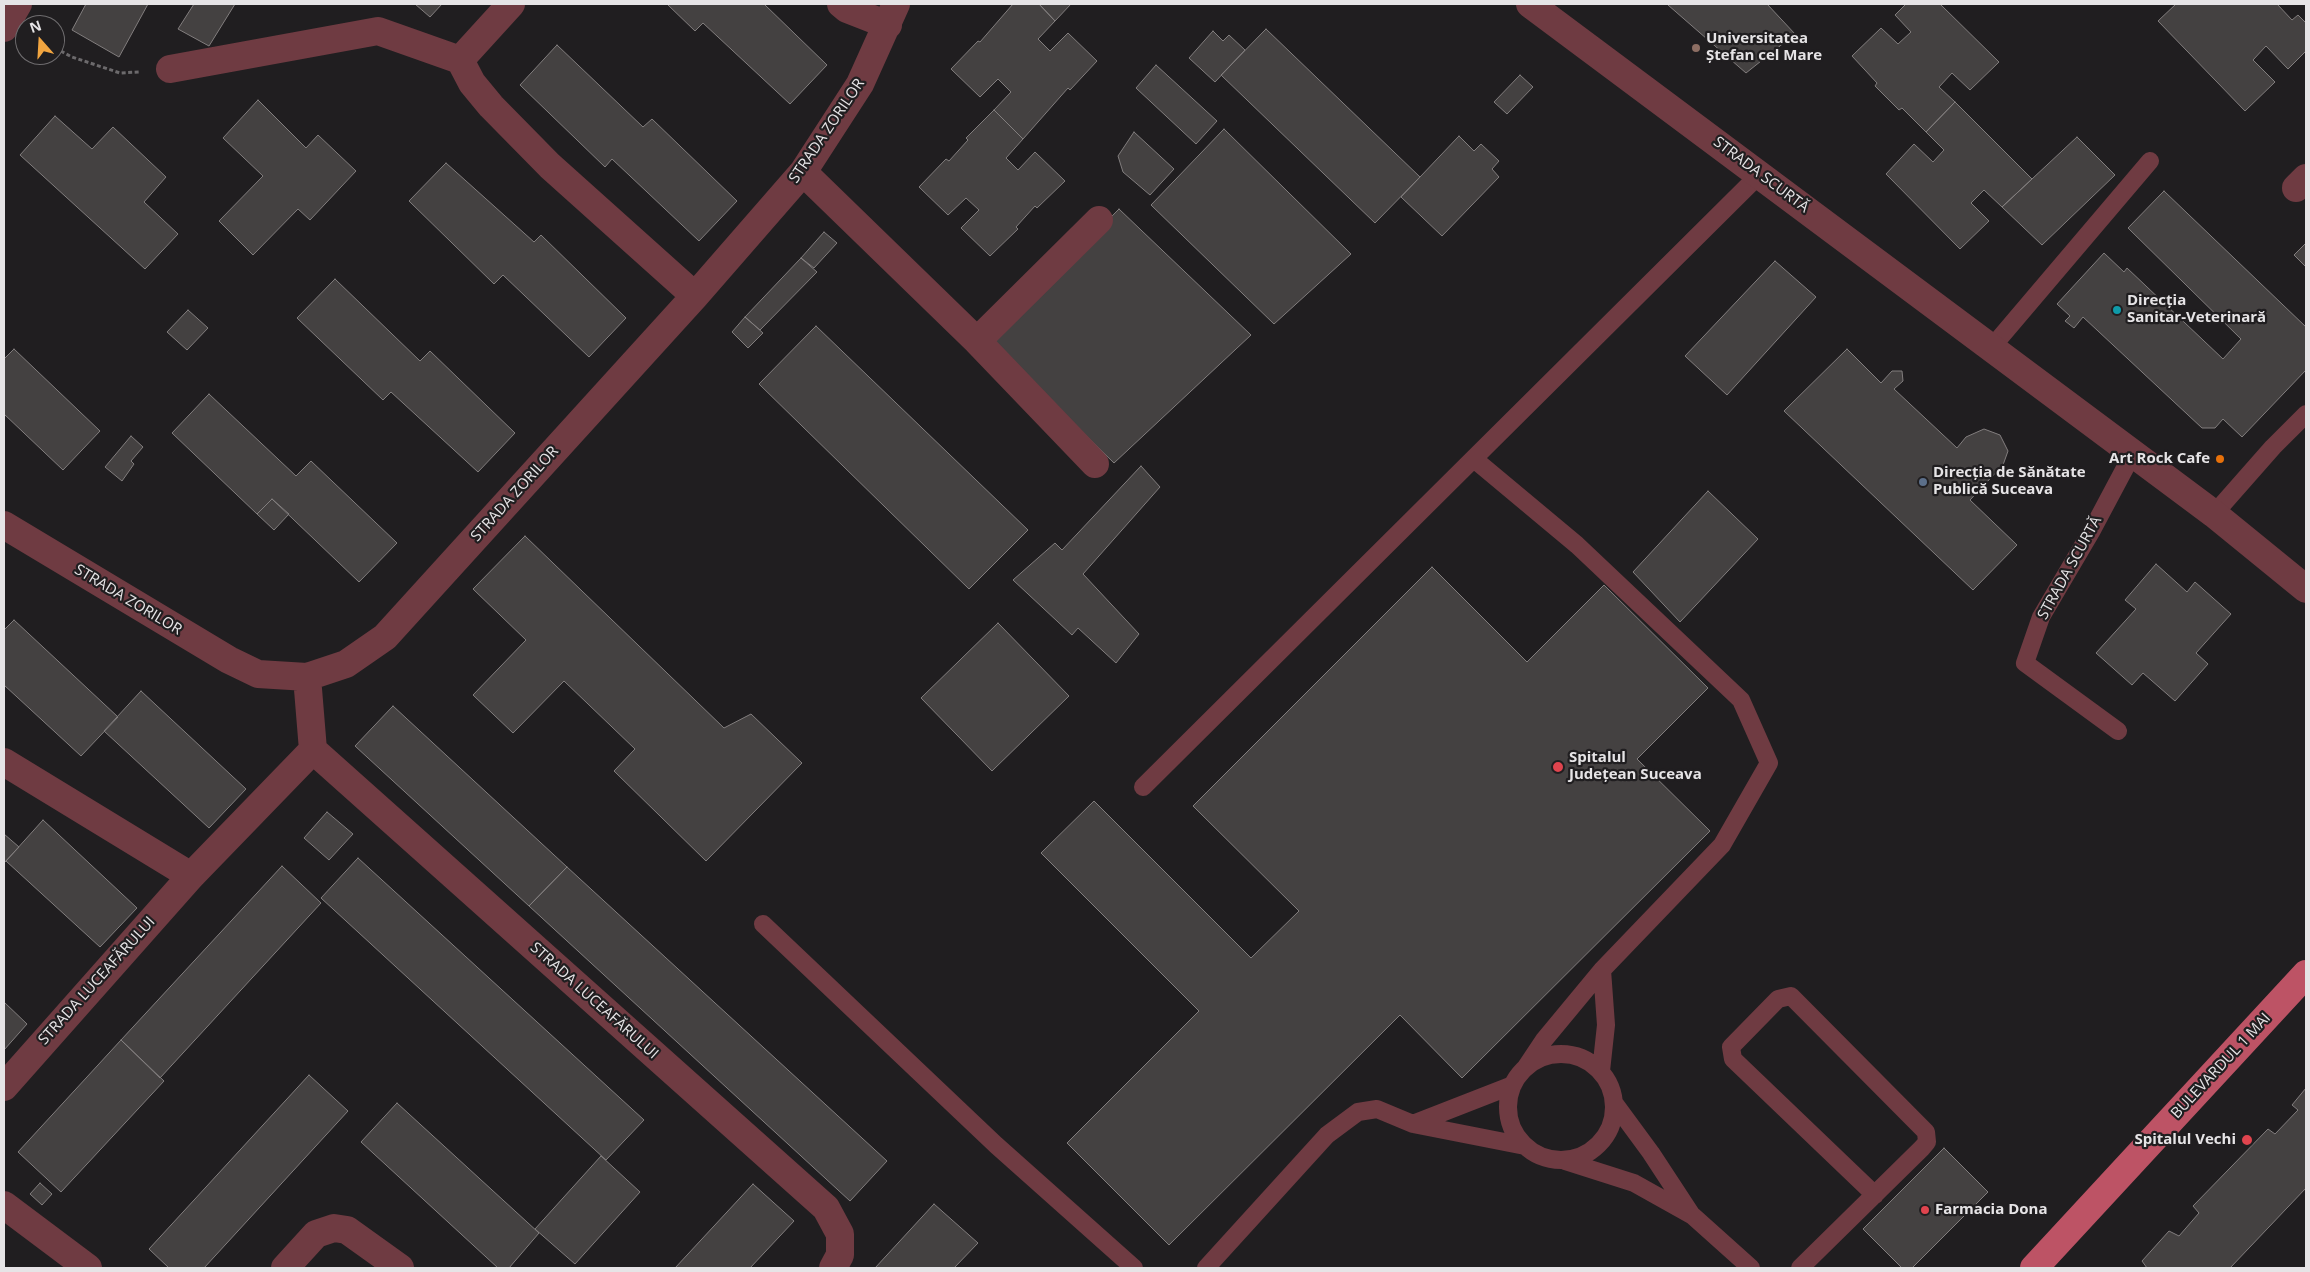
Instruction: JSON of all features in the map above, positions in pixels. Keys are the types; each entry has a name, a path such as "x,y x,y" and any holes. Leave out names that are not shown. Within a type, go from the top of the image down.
{"main road":[{"name":"BULEVARDUL 1 MAI","path":"2034,1268 2306,974"}],"street":[{"path":"4,28 18,4"},
{"path":"460,60 511,4"},
{"path":"841,4 847,9 892,14"},
{"name":"STRADA SCURTĂ","path":"1530,4 2214,514 2306,589"},
{"name":"STRADA ZORILOR","path":"4,525 229,660 258,674 306,677 346,664 385,637 695,296 803,172 860,84 892,14"},
{"path":"170,69 378,30 460,60 472,83 491,106 550,166 695,296"},
{"path":"803,172 977,340 1095,464"},
{"path":"977,340 1099,220"},
{"path":"306,677 313,750"},
{"name":"STRADA LUCEAFĂRULUI","path":"4,1087 191,876 313,750 826,1208 840,1234 840,1255 833,1268"},
{"path":"4,762 191,876"},
{"path":"4,1205 88,1268"},
{"path":"285,1268 316,1234 334,1228 347,1230 400,1268"}],"lane":[{"path":"1992,347 2150,161"},
{"path":"1143,787 1760,174"},
{"path":"2214,514 2273,447 2306,414"},
{"name":"STRADA SCURTĂ","path":"2118,731 2025,663 2041,617 2091,532 2133,453"},
{"path":"1474,459 1577,545 1741,700 1769,763 1722,845 1602,970 1544,1040 1513,1084 1508,1106 1512,1128 1524,1146"},
{"path":"764,924 996,1145 1134,1268"},
{"path":"1601,1071 1606,1025 1602,970"},
{"path":"1800,1268 1875,1195 1927,1142 1926,1132 1791,996 1778,999 1731,1047 1733,1059 1875,1195"},
{"path":"1526,1067 1544,1057 1564,1054 1584,1059 1601,1071 1611,1086 1615,1104 1612,1125 1602,1142 1585,1155 1565,1161"},
{"path":"1412,1124 1513,1084"},
{"path":"1615,1104 1651,1153 1693,1216"},
{"path":"1206,1268 1327,1134 1358,1112 1377,1108 1412,1124 1524,1146 1543,1158 1565,1161 1634,1183 1693,1216 1752,1268"}],"path":[{"path":"65,54 72,58 120,73 170,69"}],"building":[{"path":"86,4 148,4 119,57 72,30"},
{"path":"194,4 235,4 209,46 178,29"},
{"path":"415,4 442,4 430,17"},
{"path":"667,4 764,4 827,65 790,104 703,23 695,31"},
{"path":"1013,4 1039,4 1055,21 1038,39 1050,51 1068,33 1097,61 1070,90 1068,88 1023,139 994,110 1011,92 998,79 980,97 951,69 978,41 980,42"},
{"path":"1039,4 1071,4 1055,21"},
{"path":"1669,4 1767,4 1795,34 1746,73"},
{"path":"1906,4 1940,4 1999,62 1970,90 1952,73 1939,87 1955,102 1926,132 1902,108 1899,110 1875,86 1877,83 1852,56 1881,28 1898,44 1911,32 1895,15"},
{"path":"2176,4 2277,4 2292,20 2298,15 2306,23 2306,51 2288,69 2266,46 2253,60 2275,82 2245,111 2158,21"},
{"path":"1266,29 1420,177 1375,223 1221,75"},
{"path":"1213,31 1223,41 1229,35 1245,50 1215,82 1189,58"},
{"path":"557,45 643,127 652,119 737,201 699,241 612,159 605,167 520,85"},
{"path":"1156,65 1217,121 1196,144 1136,88"},
{"path":"1520,75 1533,87 1507,114 1494,102"},
{"path":"258,100 306,148 318,135 356,171 310,220 298,209 253,255 219,221 263,176 223,138"},
{"path":"1955,102 2032,179 2002,207 1984,190 1971,203 1989,221 1960,249 1886,174 1914,144 1933,162 1944,150 1926,132"},
{"path":"994,110 1023,139 1006,158 1018,170 1035,152 1065,181 1037,208 1035,206 1016,227 1018,229 990,256 961,228 979,210 966,198 948,215 919,187 946,159 949,161 968,140 966,138"},
{"path":"55,116 92,149 113,127 166,177 144,202 178,234 145,269 20,155"},
{"path":"1224,129 1351,254 1274,324 1151,205"},
{"path":"1134,132 1174,169 1150,195 1123,172 1118,156"},
{"path":"1459,136 1474,151 1481,144 1499,161 1492,169 1499,177 1442,236 1401,197"},
{"path":"2077,137 2115,175 2042,245 2002,207"},
{"path":"446,163 534,242 541,235 626,318 589,357 503,275 494,284 409,201"},
{"name":"Direcția Sanitar-Veterinară","path":"2164,191 2306,327 2306,370 2242,437 2223,419 2215,428 2202,428 2083,317 2074,328 2065,321 2070,316 2057,304 2104,253 2124,272 2127,268 2223,359 2241,339 2128,228"},
{"path":"1119,209 1251,335 1114,463 989,341"},
{"path":"824,232 837,243 814,268 801,258"},
{"path":"2306,243 2306,267 2294,255"},
{"path":"801,258 817,272 760,330 745,317"},
{"path":"1775,261 1816,297 1727,395 1685,356"},
{"path":"335,279 420,361 430,351 515,433 478,472 391,392 383,400 297,318"},
{"path":"188,310 208,328 187,350 167,332"},
{"path":"745,317 763,333 748,348 732,332"},
{"path":"816,326 1028,530 969,589 759,384"},
{"path":"14,349 100,431 63,470 4,414 4,359"},
{"name":"Direcția de Sănătate Publică Suceava","path":"1847,349 1881,383 1892,371 1902,371 1903,381 1894,389 1957,448 1966,437 1984,429 2000,435 2008,451 2003,465 1970,500 2017,545 1973,590 1784,411"},
{"path":"209,394 296,476 311,461 397,543 359,582 272,499 257,514 172,433"},
{"path":"131,436 143,447 131,461 134,464 122,481 105,467"},
{"path":"1141,466 1160,487 1083,574 1139,634 1116,663 1078,628 1072,635 1013,580 1055,543 1062,550"},
{"path":"1708,491 1758,539 1680,622 1633,572"},
{"path":"272,499 289,514 274,530 257,514"},
{"path":"525,536 724,728 751,714 802,763 706,861 614,771 635,749 564,681 513,733 473,695 526,640 473,589"},
{"path":"2156,564 2187,592 2195,582 2231,614 2196,653 2208,664 2175,701 2143,673 2132,685 2096,653 2136,609 2125,600"},
{"path":"1432,567 1527,662 1604,585 1708,688 1637,759 1710,831 1462,1078 1400,1015 1169,1245 1067,1143 1199,1011 1041,853 1094,801 1251,958 1299,911 1193,806"},
{"path":"14,620 118,717 81,756 4,685 4,630"},
{"path":"998,623 1069,696 992,771 921,698"},
{"path":"141,691 246,789 209,828 104,731"},
{"path":"393,706 567,867 529,906 355,746"},
{"path":"327,812 353,834 329,860 304,838"},
{"path":"43,820 137,908 100,947 6,861"},
{"path":"4,834 19,847 4,863"},
{"path":"358,858 644,1120 606,1160 321,898"},
{"path":"282,866 321,903 160,1078 121,1040"},
{"path":"567,867 887,1161 850,1201 529,906"},
{"path":"4,1002 27,1024 4,1050"},
{"path":"121,1040 164,1081 61,1192 18,1152"},
{"path":"309,1075 348,1111 204,1268 169,1268 149,1249"},
{"path":"2306,1088 2306,1188 2230,1268 2147,1268 2142,1261 2169,1231 2179,1236 2199,1213 2193,1206 2268,1129 2275,1134 2298,1110 2292,1105"},
{"path":"397,1103 539,1233 509,1268 498,1268 361,1142"},
{"name":"Farmacia Dona","path":"1944,1148 1988,1192 1912,1268 1902,1268 1863,1229"},
{"path":"601,1156 640,1192 575,1264 535,1229"},
{"path":"40,1183 52,1194 42,1205 30,1194"},
{"path":"753,1184 794,1221 750,1268 675,1268"},
{"path":"934,1204 978,1243 954,1268 875,1268"}],"place":[{"name":"Universitatea Ștefan cel Mare","path":"1696,48"},
{"name":"Direcția Sanitar-Veterinară","path":"2117,310"},
{"name":"Art Rock Cafe","path":"2220,459"},
{"name":"Direcția de Sănătate Publică Suceava","path":"1923,482"},
{"name":"Spitalul Județean Suceava","path":"1558,767"},
{"name":"Spitalul Vechi","path":"2247,1140"},
{"name":"Farmacia Dona","path":"1925,1210"}]}
